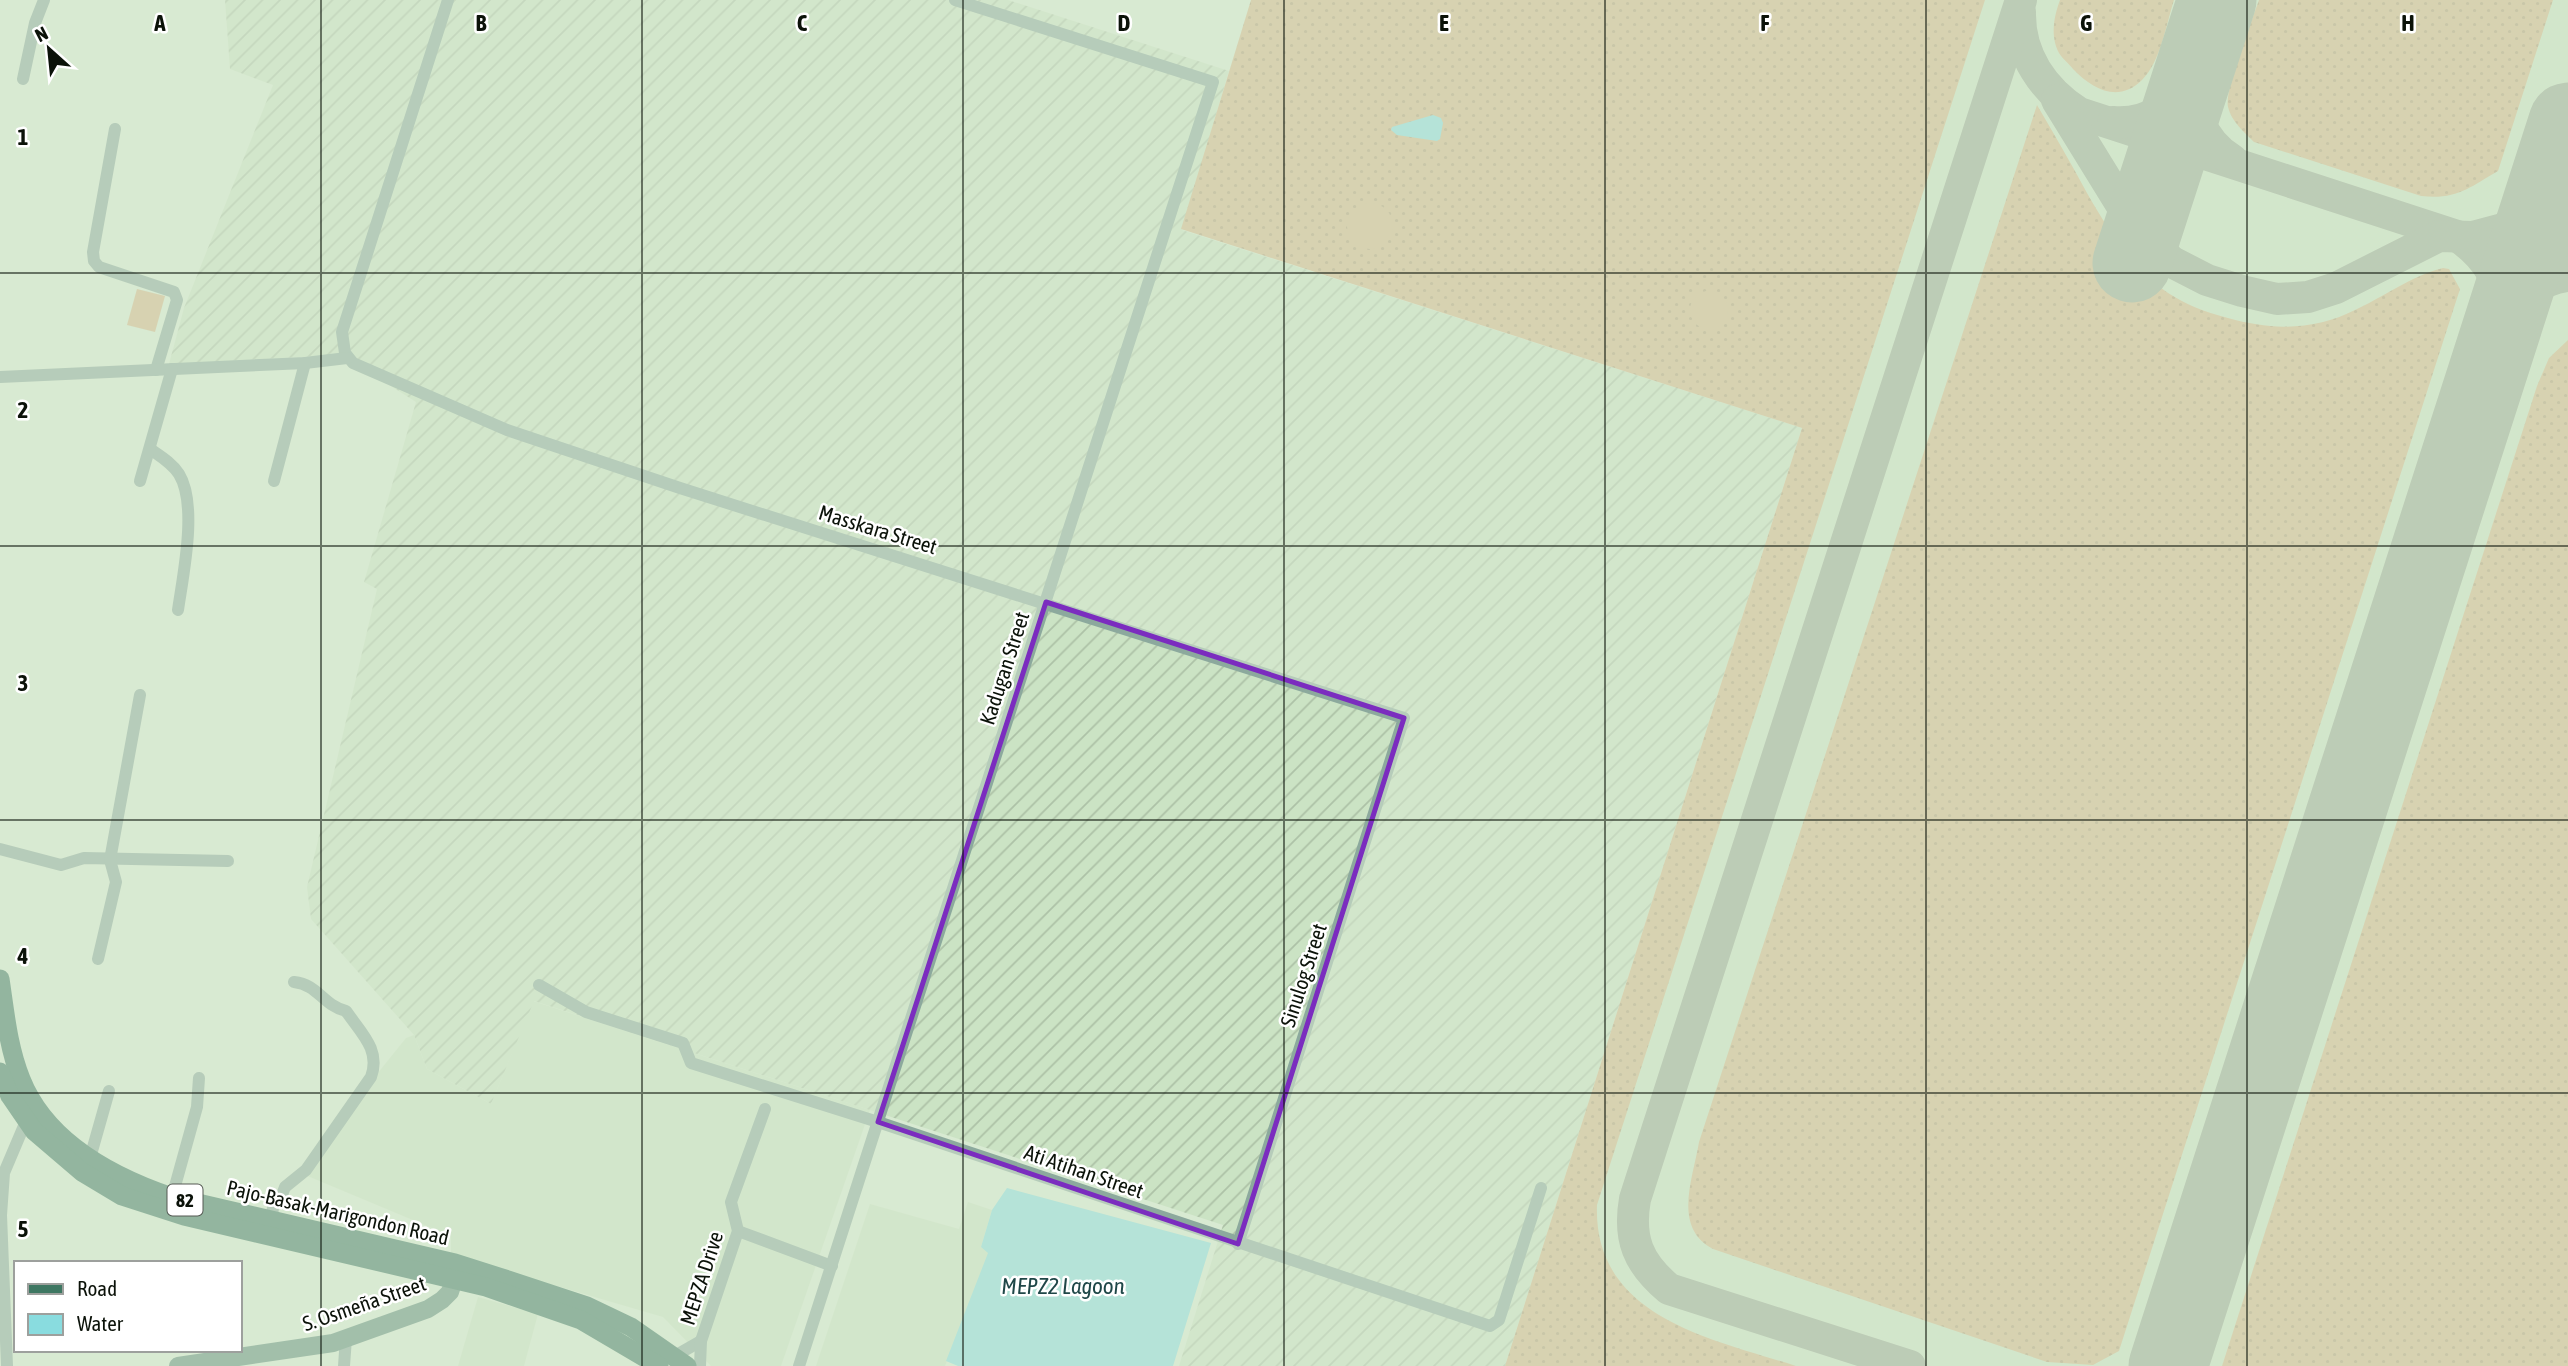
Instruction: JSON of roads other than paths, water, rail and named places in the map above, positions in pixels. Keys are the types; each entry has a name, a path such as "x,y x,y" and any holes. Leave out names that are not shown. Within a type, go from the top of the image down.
{"main road":[{"name":"Pajo-Basak-Marigondon Road","path":"0,979 11,1048 28,1095 57,1133 125,1180 172,1197 272,1220 587,1306 631,1327 666,1364"},
{"name":"Pajo-Basak-Marigondon Road","path":"0,1072 10,1096 26,1121 46,1142 106,1188 143,1204 209,1222 457,1272"}],"street":[{"path":"23,79 35,23 44,0"},
{"path":"0,377 305,363 347,358 342,332 448,0"},
{"name":"Kadugan Street","path":"832,1266 1213,82 955,0"},
{"path":"115,129 93,252 94,261 99,267 174,292 177,300 156,370"},
{"name":"Masskara Street","path":"347,358 507,430 680,488 1404,718"},
{"path":"274,481 305,363"},
{"path":"140,481 172,369"},
{"path":"150,449 171,465 179,475 186,492 188,525 178,610"},
{"path":"98,959 116,882 110,860 140,695"},
{"name":"Sinulog Street","path":"1238,1244 1404,718"},
{"path":"0,849 61,865 84,858 228,861"},
{"path":"272,1220 273,1206 285,1187 313,1161 371,1077 376,1065 374,1052 346,1010 332,1007 310,984 294,982"},
{"name":"Ati Atihan Street","path":"539,985 586,1012 683,1044 691,1063 878,1122 1490,1326 1499,1321 1541,1188"},
{"path":"172,1197 197,1107 199,1078"},
{"path":"90,1158 109,1091"},
{"name":"MEPZA Drive","path":"700,1366 701,1341 738,1231 731,1202 765,1109"},
{"path":"7,1366 1,1215 4,1173 26,1121"},
{"path":"738,1231 832,1266 799,1366"},
{"name":"S. Osmeña Street","path":"178,1366 339,1340 428,1309 450,1292 457,1272"},
{"path":"337,1366 339,1340"},
{"path":"339,1340 344,1366"},
{"name":"MEPZA Drive","path":"666,1364 701,1341"}],"water":[{"path":"1433,115 1441,118 1443,123 1440,139 1437,141 1397,135 1391,130 1392,127"},
{"name":"MEPZ2 Lagoon","path":"1007,1188 1211,1243 1173,1366 958,1366 946,1361 988,1253 981,1247 992,1210"}]}
